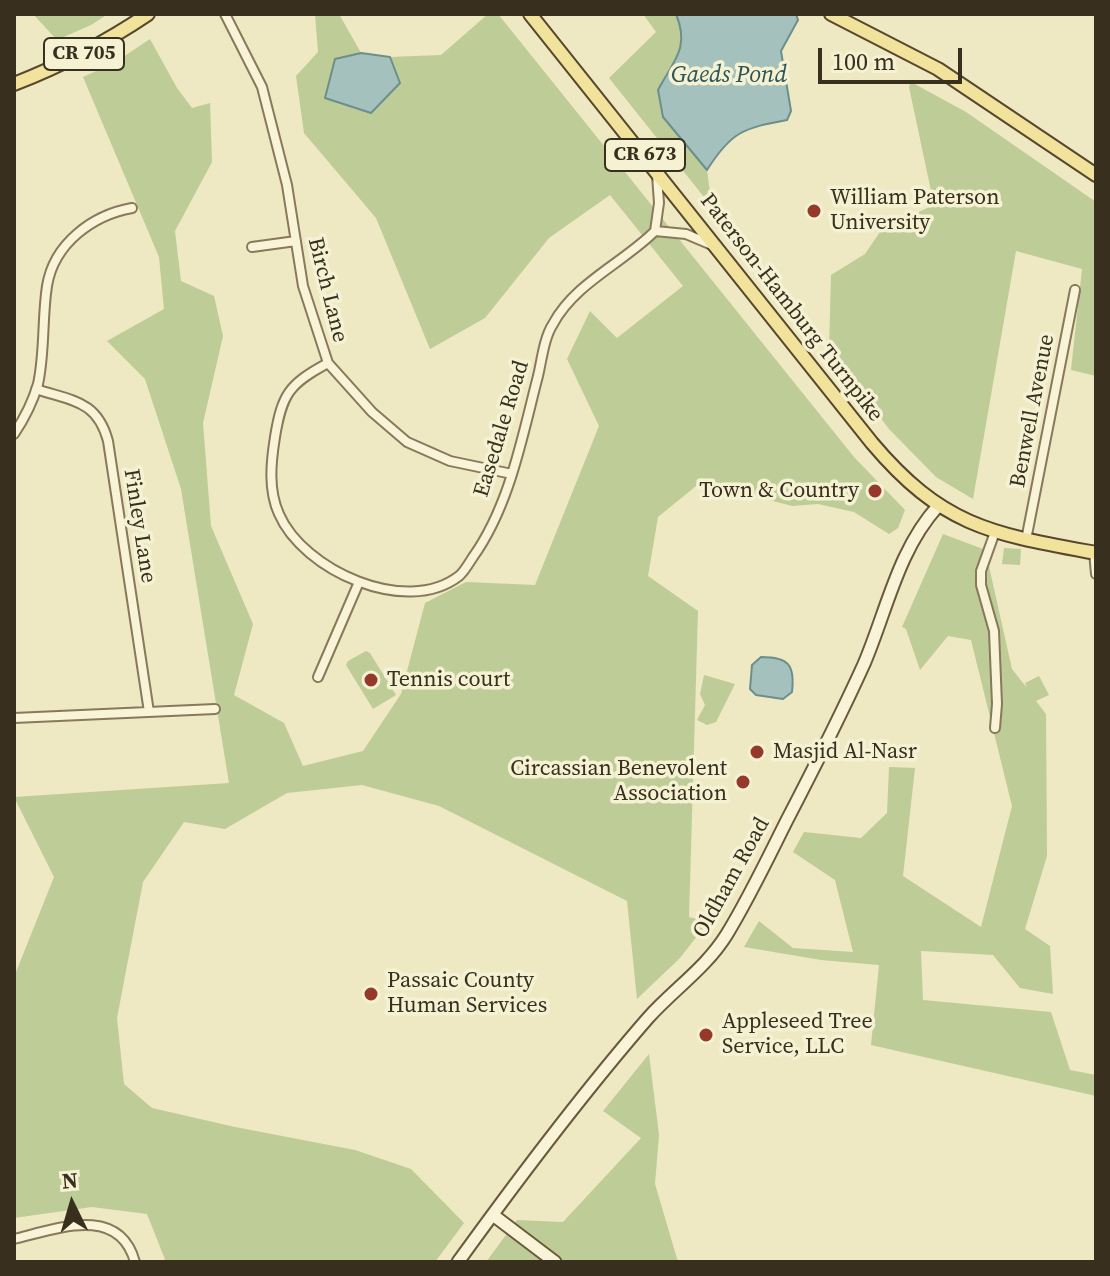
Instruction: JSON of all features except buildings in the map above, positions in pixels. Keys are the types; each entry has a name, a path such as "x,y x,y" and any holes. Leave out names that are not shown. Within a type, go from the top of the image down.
{"main road":[{"name":"CR 705","path":"14,84 63,65 103,44 148,14"},
{"name":"Paterson-Hamburg Turnpike","path":"530,14 881,454 907,482 938,506"},
{"path":"831,14 938,69 1096,175"},
{"name":"CR 673","path":"938,506 995,532 1095,552"}],"street":[{"name":"Birch Lane","path":"225,14 262,87 287,185 303,286 328,363 372,412 407,442 450,461 512,474"},
{"path":"656,170 659,203 655,231 686,234 719,248"},
{"path":"14,434 36,389 47,284 56,261 71,240 89,224 110,213 132,208"},
{"name":"Easedale Road","path":"328,363 290,390 280,406 272,458 272,487 279,515 300,546 320,563 359,582 402,592 432,589 460,576 485,539 512,474 551,326 567,302 655,231"},
{"path":"252,247 296,241"},
{"name":"Benwell Avenue","path":"1026,540 1075,290"},
{"name":"Finley Lane","path":"36,389 84,404 103,423 149,712"},
{"name":"Oldham Road","path":"458,1262 648,1019 707,962 727,933 752,890 846,702 910,545 921,525 938,506"},
{"path":"995,532 981,571 981,585 994,631 995,728"},
{"path":"1095,552 1096,574"},
{"path":"318,677 359,582"},
{"path":"14,718 215,709"},
{"path":"493,1215 555,1262"},
{"path":"14,1239 63,1227 102,1226 125,1239 135,1262"}],"green space":[{"path":"33,14 108,14 57,40"},
{"path":"315,14 339,14 361,53 335,59 326,98 341,102 400,83 390,57 441,55 488,14 498,14 854,457 905,510 898,528 889,534 854,512 818,504 792,506 701,482 658,517 648,576 698,611 689,917 708,922 680,958 637,999 627,901 439,806 362,785 287,793 225,829 184,822 143,882 117,1018 124,1084 152,1108 355,1150 411,1169 464,1223 435,1262 166,1262 147,1214 92,1207 14,1218 14,977 54,877 14,797 229,783 181,489 145,379 107,341 164,309 159,257 83,77 114,63 150,39 177,88 192,108 210,103 212,162 175,231 181,281 214,296 223,336 203,423 211,526 253,624 234,695 284,723 303,766 363,751 401,694 425,603 466,582 535,585 599,426 567,359 590,311 617,338 683,286 610,195 549,238 485,318 430,349 376,218 304,133 296,76 318,52"},
{"path":"643,14 676,14 681,45 658,90 663,117 707,170 712,207 609,78 656,32"},
{"path":"911,82 966,112 1096,202 1096,376 1071,370 1082,269 1016,251 973,499 936,477 889,429 829,350 831,275 865,254 882,229 934,205 909,87"},
{"path":"943,534 991,552 988,562 1012,669 1027,688 1025,683 1039,676 1049,695 1036,701 1046,714 1047,856 1025,929 1050,946 1053,994 1020,988 993,955 921,951 923,1000 1051,1012 1070,1070 1096,1075 1096,1096 871,1045 879,965 821,960 744,947 759,921 793,948 853,952 835,880 793,852 804,832 861,838 887,813 889,767 915,768 903,876 981,927 1012,806 971,640 948,636 920,670 906,629 902,627"},
{"path":"1004,548 1021,549 1020,565 1002,564"},
{"name":"Tennis court","path":"366,651 396,695 373,709 346,665"},
{"path":"704,675 735,684 716,722 707,725 697,720 705,705 700,694"},
{"path":"649,1054 659,1135 655,1184 678,1262 486,1262 517,1220 563,1222 641,1138 603,1111"}],"water":[{"name":"Gaeds Pond","path":"676,14 796,14 798,20 781,51 791,111 787,120 740,134 723,147 707,170 663,117 658,90 681,45"},
{"path":"361,53 390,57 400,83 371,113 325,98 335,59"},
{"path":"761,657 784,661 791,669 792,692 783,699 756,695 750,689 752,665"}],"place":[{"name":"William Paterson University","path":"814,211"},
{"name":"Town & Country","path":"875,491"},
{"name":"Tennis court","path":"371,680"},
{"name":"Masjid Al-Nasr","path":"757,752"},
{"name":"Circassian Benevolent Association","path":"743,782"},
{"name":"Passaic County Human Services","path":"371,994"},
{"name":"Appleseed Tree Service, LLC","path":"706,1035"}]}
